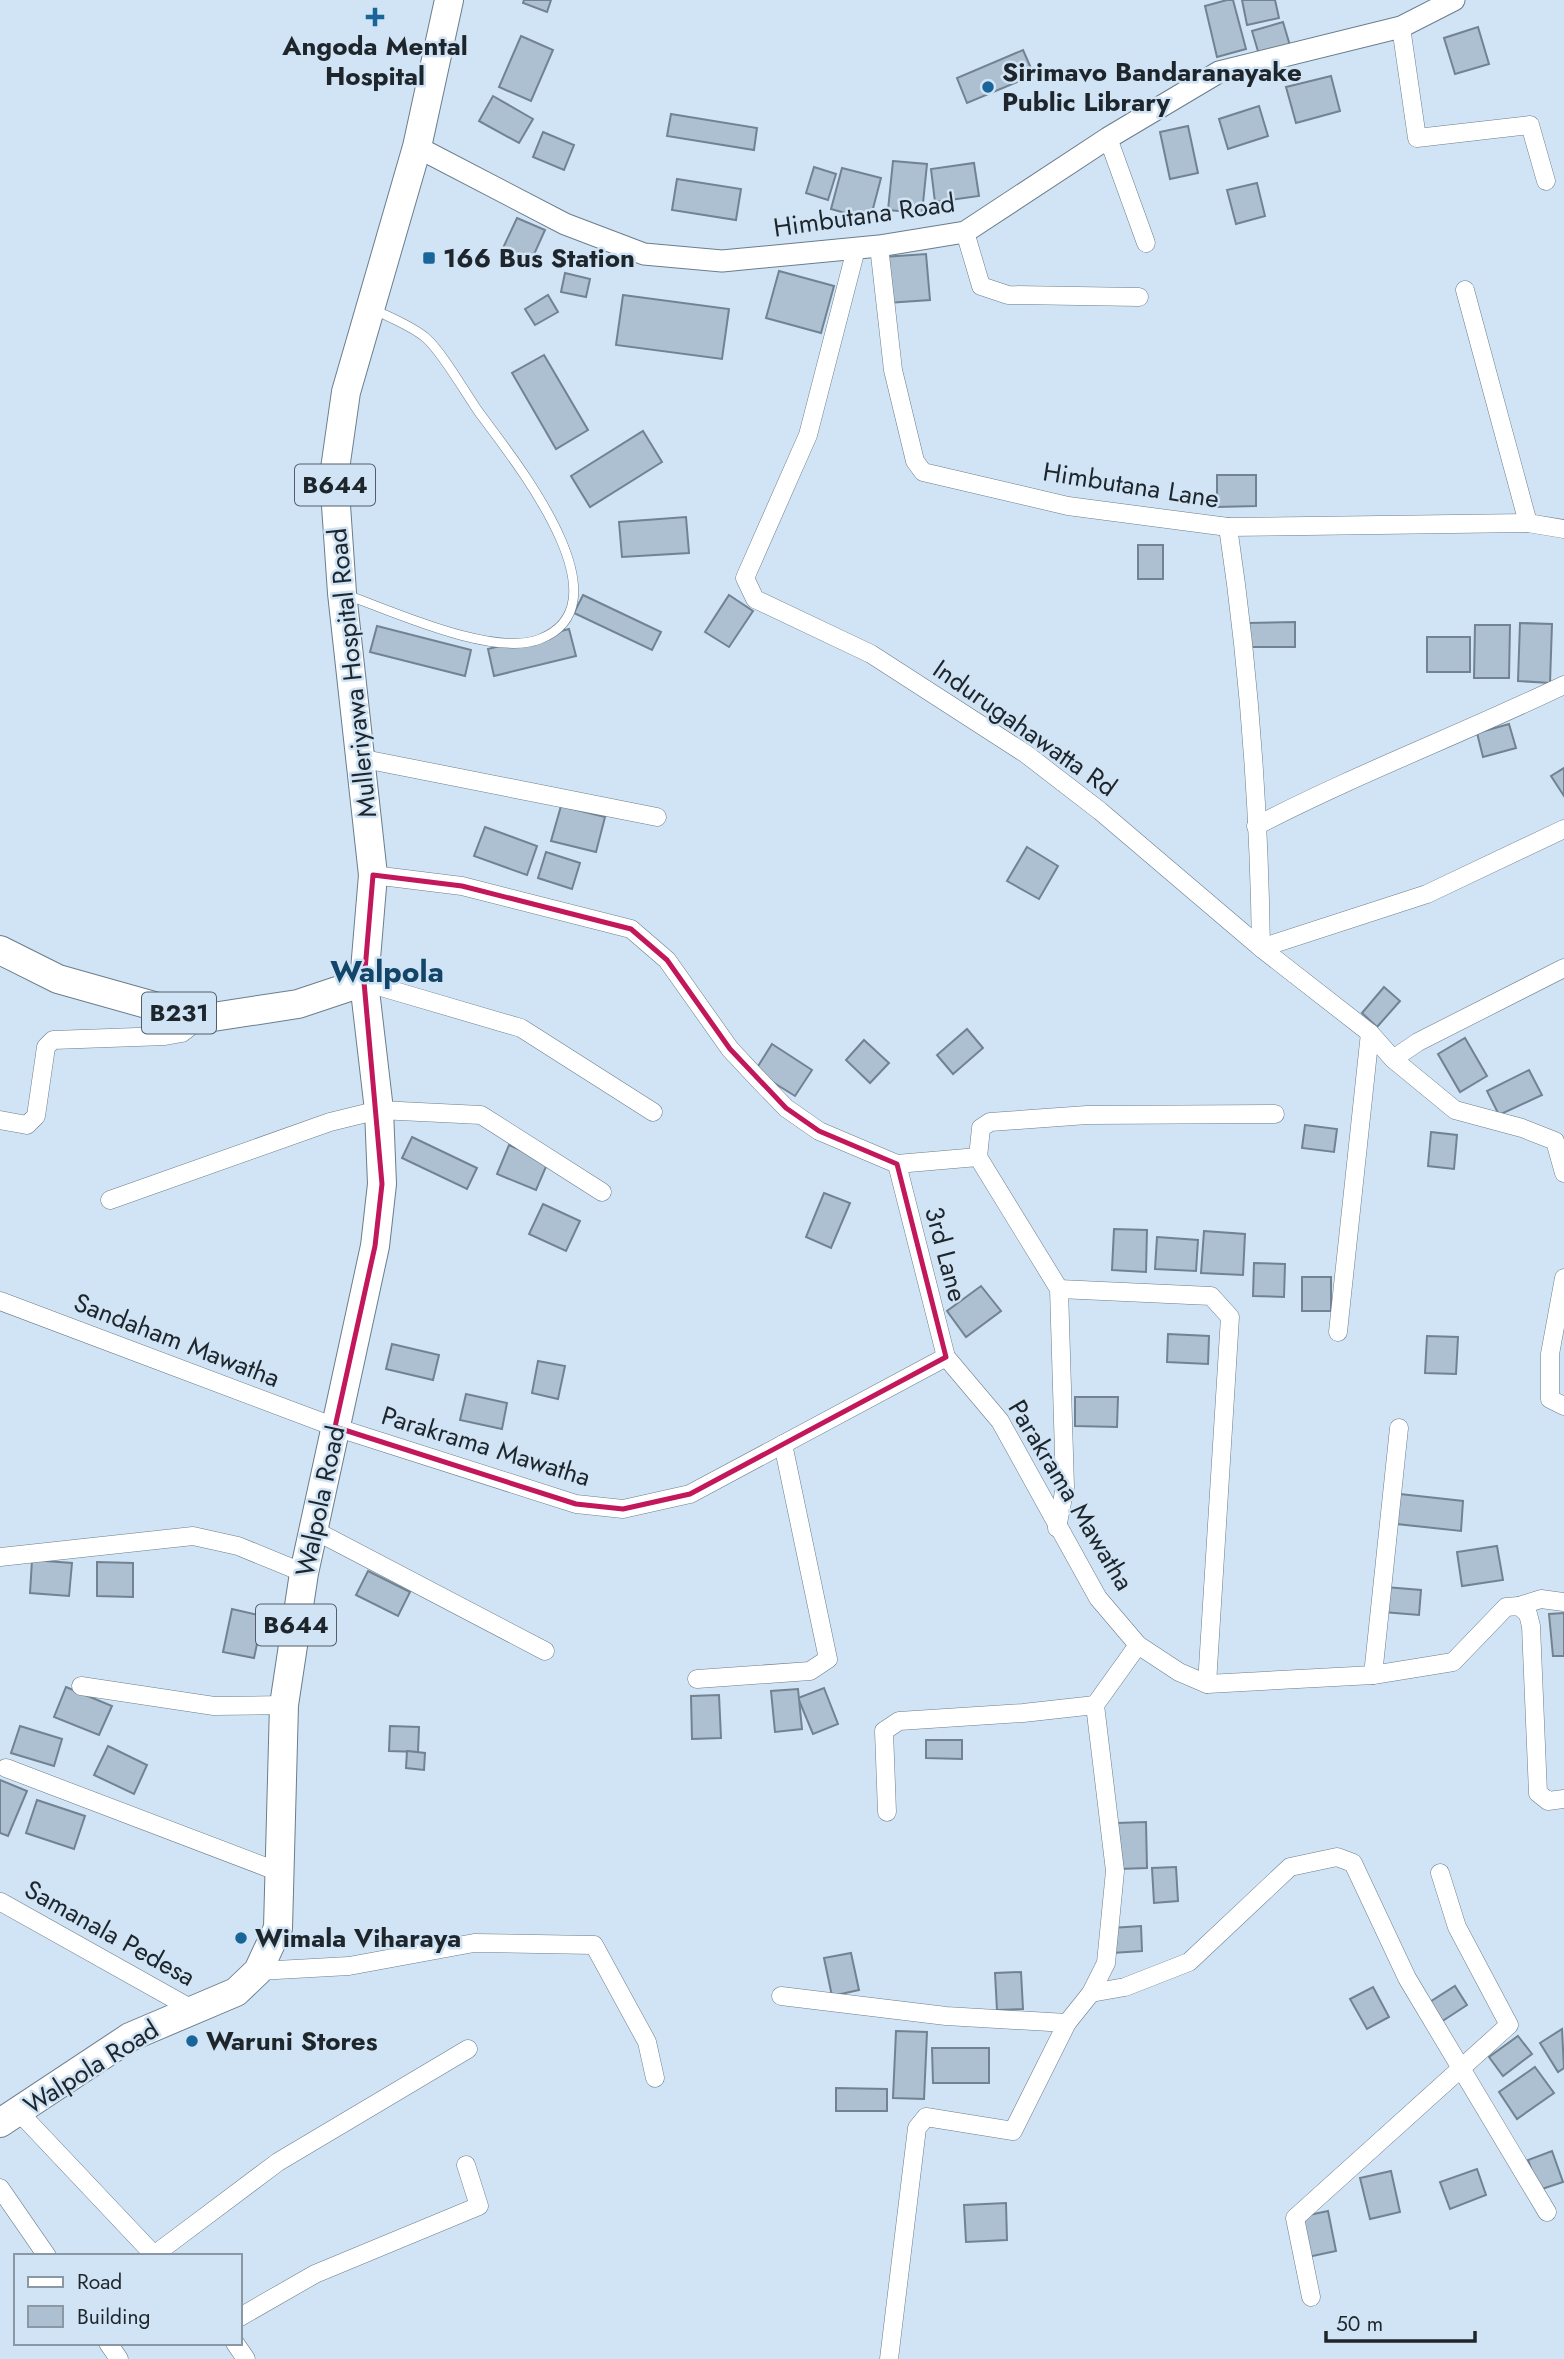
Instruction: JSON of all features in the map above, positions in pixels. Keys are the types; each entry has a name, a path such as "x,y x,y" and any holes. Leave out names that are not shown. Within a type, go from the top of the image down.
{"main road":[{"name":"Mulleriyawa Hospital Road","path":"364,982 373,875 342,593 334,476 346,392 417,147 449,0"},
{"name":"B231","path":"0,950 58,979 200,1019 298,1004 364,982"},
{"name":"Walpola Road","path":"9,2117 130,2037 236,1992 258,1971 278,1928 284,1705 304,1573 375,1246 382,1184 379,1110 364,982"}],"street":[{"name":"Himbutana Road","path":"417,147 565,223 644,254 722,261 879,247 965,232 1108,138 1219,72 1401,27 1454,0"},
{"path":"1401,27 1417,138 1530,125 1546,181"},
{"path":"1108,138 1146,243"},
{"path":"965,232 981,286 1008,295 1139,297"},
{"name":"Himbutana Lane","path":"879,247 893,370 915,461 923,472 1068,506 1228,527 1528,523 1564,529"},
{"name":"Indurugahawatta Rd","path":"856,249 808,435 745,578 755,599 871,654 1026,754 1100,811 1261,948 1370,1033 1393,1059 1455,1110 1522,1128 1555,1141 1564,1172"},
{"path":"1465,290 1528,523"},
{"path":"1228,527 1245,644 1261,948 1427,894 1564,829"},
{"path":"1256,827 1314,796 1461,735 1564,685"},
{"path":"359,758 657,817"},
{"path":"373,875 462,886 631,929 667,960 730,1049 786,1108 819,1131 897,1164 978,1157"},
{"path":"1393,1059 1418,1042 1564,968"},
{"path":"364,982 521,1028 653,1112"},
{"path":"0,1120 27,1125 36,1116 46,1047 52,1040 165,1037 182,1032 200,1019"},
{"path":"1338,1332 1370,1033"},
{"path":"110,1200 330,1122 379,1110 481,1115 602,1192"},
{"path":"1057,1528 1065,1487 1059,1289 978,1157 981,1128 990,1122 1087,1115 1275,1114"},
{"name":"3rd Lane","path":"897,1164 946,1357"},
{"path":"1564,1278 1550,1354 1550,1399 1564,1406"},
{"path":"1059,1289 1211,1296 1230,1317 1208,1684"},
{"name":"Sandaham Mawatha","path":"0,1301 335,1427"},
{"name":"Parakrama Mawatha","path":"335,1427 576,1504 623,1509 690,1494 946,1357 1000,1421 1098,1598 1138,1645 1179,1672 1208,1684 1373,1675 1453,1662 1506,1607 1519,1606"},
{"path":"1373,1675 1399,1428"},
{"path":"697,1679 810,1671 828,1659 783,1444"},
{"path":"314,1530 545,1651"},
{"path":"0,1557 193,1536 238,1546 304,1573"},
{"path":"1564,1602 1541,1599 1519,1606 1528,1615 1531,1626 1538,1793 1548,1801 1564,1799"},
{"path":"889,2359 917,2128 926,2117 1013,2131 1067,2023 1091,1993 1106,1963 1115,1871 1095,1705 1138,1645"},
{"path":"81,1686 214,1706 284,1705"},
{"path":"887,1812 884,1731 899,1721 1023,1713 1095,1705"},
{"path":"6,1768 279,1872"},
{"path":"1091,1993 1125,1987 1189,1962 1290,1867 1337,1857 1353,1863 1407,1978 1547,2211"},
{"path":"1311,2297 1295,2218 1509,2025 1457,1927 1440,1873"},
{"name":"Samanala Pedesa","path":"1,1902 192,2010"},
{"path":"258,1971 349,1966 474,1943 594,1945 647,2042 655,2078"},
{"path":"781,1996 946,2016 1067,2023"},
{"path":"155,2254 278,2162 468,2049"},
{"path":"9,2117 153,2254"},
{"path":"242,2316 315,2274 479,2206 466,2165"},
{"path":"0,2188 46,2254"}],"lane":[{"path":"342,593 453,634 511,644 539,640 559,627 573,601 575,582 547,508 427,338 370,307"}],"highlighted area":[{"path":"373,875 462,886 631,929 667,960 730,1049 786,1108 819,1131 897,1164 946,1357 690,1494 623,1509 576,1504 335,1427 375,1246 382,1184 364,982"}],"building":[{"path":"524,0 551,0 547,12 523,3"},
{"path":"1233,0 1246,49 1217,57 1205,6"},
{"path":"1242,0 1275,0 1279,18 1247,25"},
{"path":"1283,22 1291,49 1260,58 1252,31"},
{"path":"1478,27 1489,64 1455,74 1444,38"},
{"path":"521,36 553,50 531,101 499,87"},
{"path":"1023,50 1034,75 967,103 957,78"},
{"path":"1331,76 1340,111 1296,123 1286,87"},
{"path":"493,96 533,119 519,143 479,121"},
{"path":"1259,106 1268,136 1228,149 1219,119"},
{"path":"671,114 757,128 754,150 667,136"},
{"path":"1188,126 1198,173 1170,179 1160,132"},
{"path":"543,132 574,145 564,170 533,157"},
{"path":"893,161 927,164 922,213 888,210"},
{"path":"974,163 979,196 935,202 931,169"},
{"path":"814,167 836,174 828,200 806,193"},
{"path":"842,168 881,178 870,220 831,209"},
{"path":"677,179 741,189 736,220 672,210"},
{"path":"1257,183 1265,216 1236,224 1227,190"},
{"path":"517,218 545,230 531,261 503,248"},
{"path":"926,254 930,300 887,303 883,257"},
{"path":"779,271 834,286 821,333 766,318"},
{"path":"565,273 590,279 586,297 561,292"},
{"path":"548,295 558,312 535,325 525,309"},
{"path":"623,295 729,309 722,359 616,345"},
{"path":"544,355 588,430 556,449 512,373"},
{"path":"643,431 662,462 590,507 571,476"},
{"path":"1217,475 1256,475 1256,506 1217,507"},
{"path":"686,517 689,553 622,557 619,522"},
{"path":"1138,545 1163,545 1163,579 1138,579"},
{"path":"583,595 661,632 652,650 574,613"},
{"path":"729,595 753,611 729,647 705,632"},
{"path":"1295,622 1295,647 1248,647 1248,623"},
{"path":"1520,623 1552,624 1550,683 1518,681"},
{"path":"1475,625 1510,625 1509,678 1474,678"},
{"path":"377,626 471,650 465,676 370,652"},
{"path":"569,629 576,656 494,676 488,649"},
{"path":"1427,637 1470,637 1470,672 1427,672"},
{"path":"1509,724 1516,748 1483,757 1477,733"},
{"path":"1564,768 1564,796 1551,776"},
{"path":"561,806 605,817 596,852 551,841"},
{"path":"485,827 537,846 527,875 474,856"},
{"path":"1027,847 1058,866 1039,899 1007,881"},
{"path":"546,852 580,863 572,889 538,878"},
{"path":"1384,987 1400,1001 1377,1027 1362,1013"},
{"path":"967,1029 983,1048 953,1074 937,1055"},
{"path":"1465,1038 1487,1076 1460,1092 1438,1054"},
{"path":"864,1040 889,1063 870,1083 846,1060"},
{"path":"772,1044 812,1070 795,1096 755,1071"},
{"path":"1529,1070 1542,1095 1499,1115 1487,1091"},
{"path":"1305,1125 1337,1129 1334,1152 1302,1148"},
{"path":"1431,1132 1457,1135 1454,1169 1428,1166"},
{"path":"412,1137 477,1168 467,1189 402,1158"},
{"path":"509,1145 548,1162 536,1190 497,1174"},
{"path":"824,1193 850,1203 831,1248 806,1237"},
{"path":"543,1204 580,1221 566,1251 529,1234"},
{"path":"1114,1229 1147,1230 1146,1272 1112,1270"},
{"path":"1204,1231 1245,1234 1243,1275 1201,1273"},
{"path":"1157,1237 1198,1240 1196,1271 1155,1269"},
{"path":"1254,1263 1285,1264 1284,1297 1253,1296"},
{"path":"1302,1277 1331,1277 1331,1311 1302,1311"},
{"path":"981,1286 1001,1311 966,1337 947,1311"},
{"path":"1168,1334 1209,1336 1208,1364 1167,1362"},
{"path":"1427,1336 1458,1337 1456,1374 1425,1373"},
{"path":"392,1344 439,1355 433,1380 386,1369"},
{"path":"538,1361 565,1366 558,1399 532,1393"},
{"path":"466,1394 507,1403 502,1429 460,1420"},
{"path":"1075,1397 1118,1397 1117,1427 1075,1426"},
{"path":"1400,1494 1463,1501 1461,1531 1397,1524"},
{"path":"1497,1546 1503,1580 1462,1586 1457,1552"},
{"path":"32,1560 72,1563 69,1596 30,1593"},
{"path":"97,1562 133,1563 133,1597 97,1596"},
{"path":"368,1571 410,1592 398,1616 356,1595"},
{"path":"1385,1587 1421,1590 1419,1615 1383,1612"},
{"path":"232,1609 263,1616 254,1658 223,1652"},
{"path":"1564,1613 1564,1656 1553,1656 1549,1614"},
{"path":"66,1687 112,1706 99,1735 54,1717"},
{"path":"824,1688 838,1724 813,1734 798,1698"},
{"path":"798,1689 802,1729 775,1732 771,1691"},
{"path":"719,1695 721,1738 692,1739 691,1696"},
{"path":"20,1726 62,1739 54,1766 11,1753"},
{"path":"390,1726 419,1727 418,1752 389,1751"},
{"path":"926,1740 962,1740 962,1759 926,1758"},
{"path":"108,1746 147,1765 134,1794 94,1775"},
{"path":"407,1751 425,1753 424,1770 406,1768"},
{"path":"0,1780 27,1791 8,1836 0,1833"},
{"path":"37,1800 85,1816 74,1849 26,1833"},
{"path":"1146,1822 1147,1868 1119,1869 1117,1823"},
{"path":"1176,1867 1178,1901 1154,1903 1152,1868"},
{"path":"1141,1926 1142,1951 1112,1953 1111,1928"},
{"path":"851,1953 859,1990 832,1996 824,1958"},
{"path":"1021,1972 1023,2009 997,2010 995,1973"},
{"path":"1455,1986 1467,2005 1438,2024 1425,2005"},
{"path":"1373,1987 1389,2017 1367,2029 1350,1999"},
{"path":"1562,2029 1564,2068 1558,2072 1540,2043"},
{"path":"896,2031 927,2032 924,2099 893,2098"},
{"path":"1518,2036 1532,2054 1503,2076 1489,2057"},
{"path":"932,2048 989,2048 989,2083 933,2083"},
{"path":"1535,2067 1554,2093 1517,2119 1499,2092"},
{"path":"836,2088 887,2089 887,2111 836,2111"},
{"path":"1552,2151 1563,2182 1539,2190 1528,2160"},
{"path":"1477,2169 1486,2195 1450,2209 1440,2182"},
{"path":"1391,2171 1400,2212 1370,2219 1360,2178"},
{"path":"1006,2203 1007,2240 966,2242 964,2205"},
{"path":"1328,2211 1336,2251 1303,2258 1295,2218"}],"place":[{"name":"Angoda Mental Hospital","path":"375,17"},
{"name":"Sirimavo Bandaranayake Public Library","path":"988,87"},
{"name":"166 Bus Station","path":"429,258"},
{"name":"Wimala Viharaya","path":"241,1938"},
{"name":"Waruni Stores","path":"192,2041"}],"district":[{"name":"Walpola","path":"387,972"}]}
